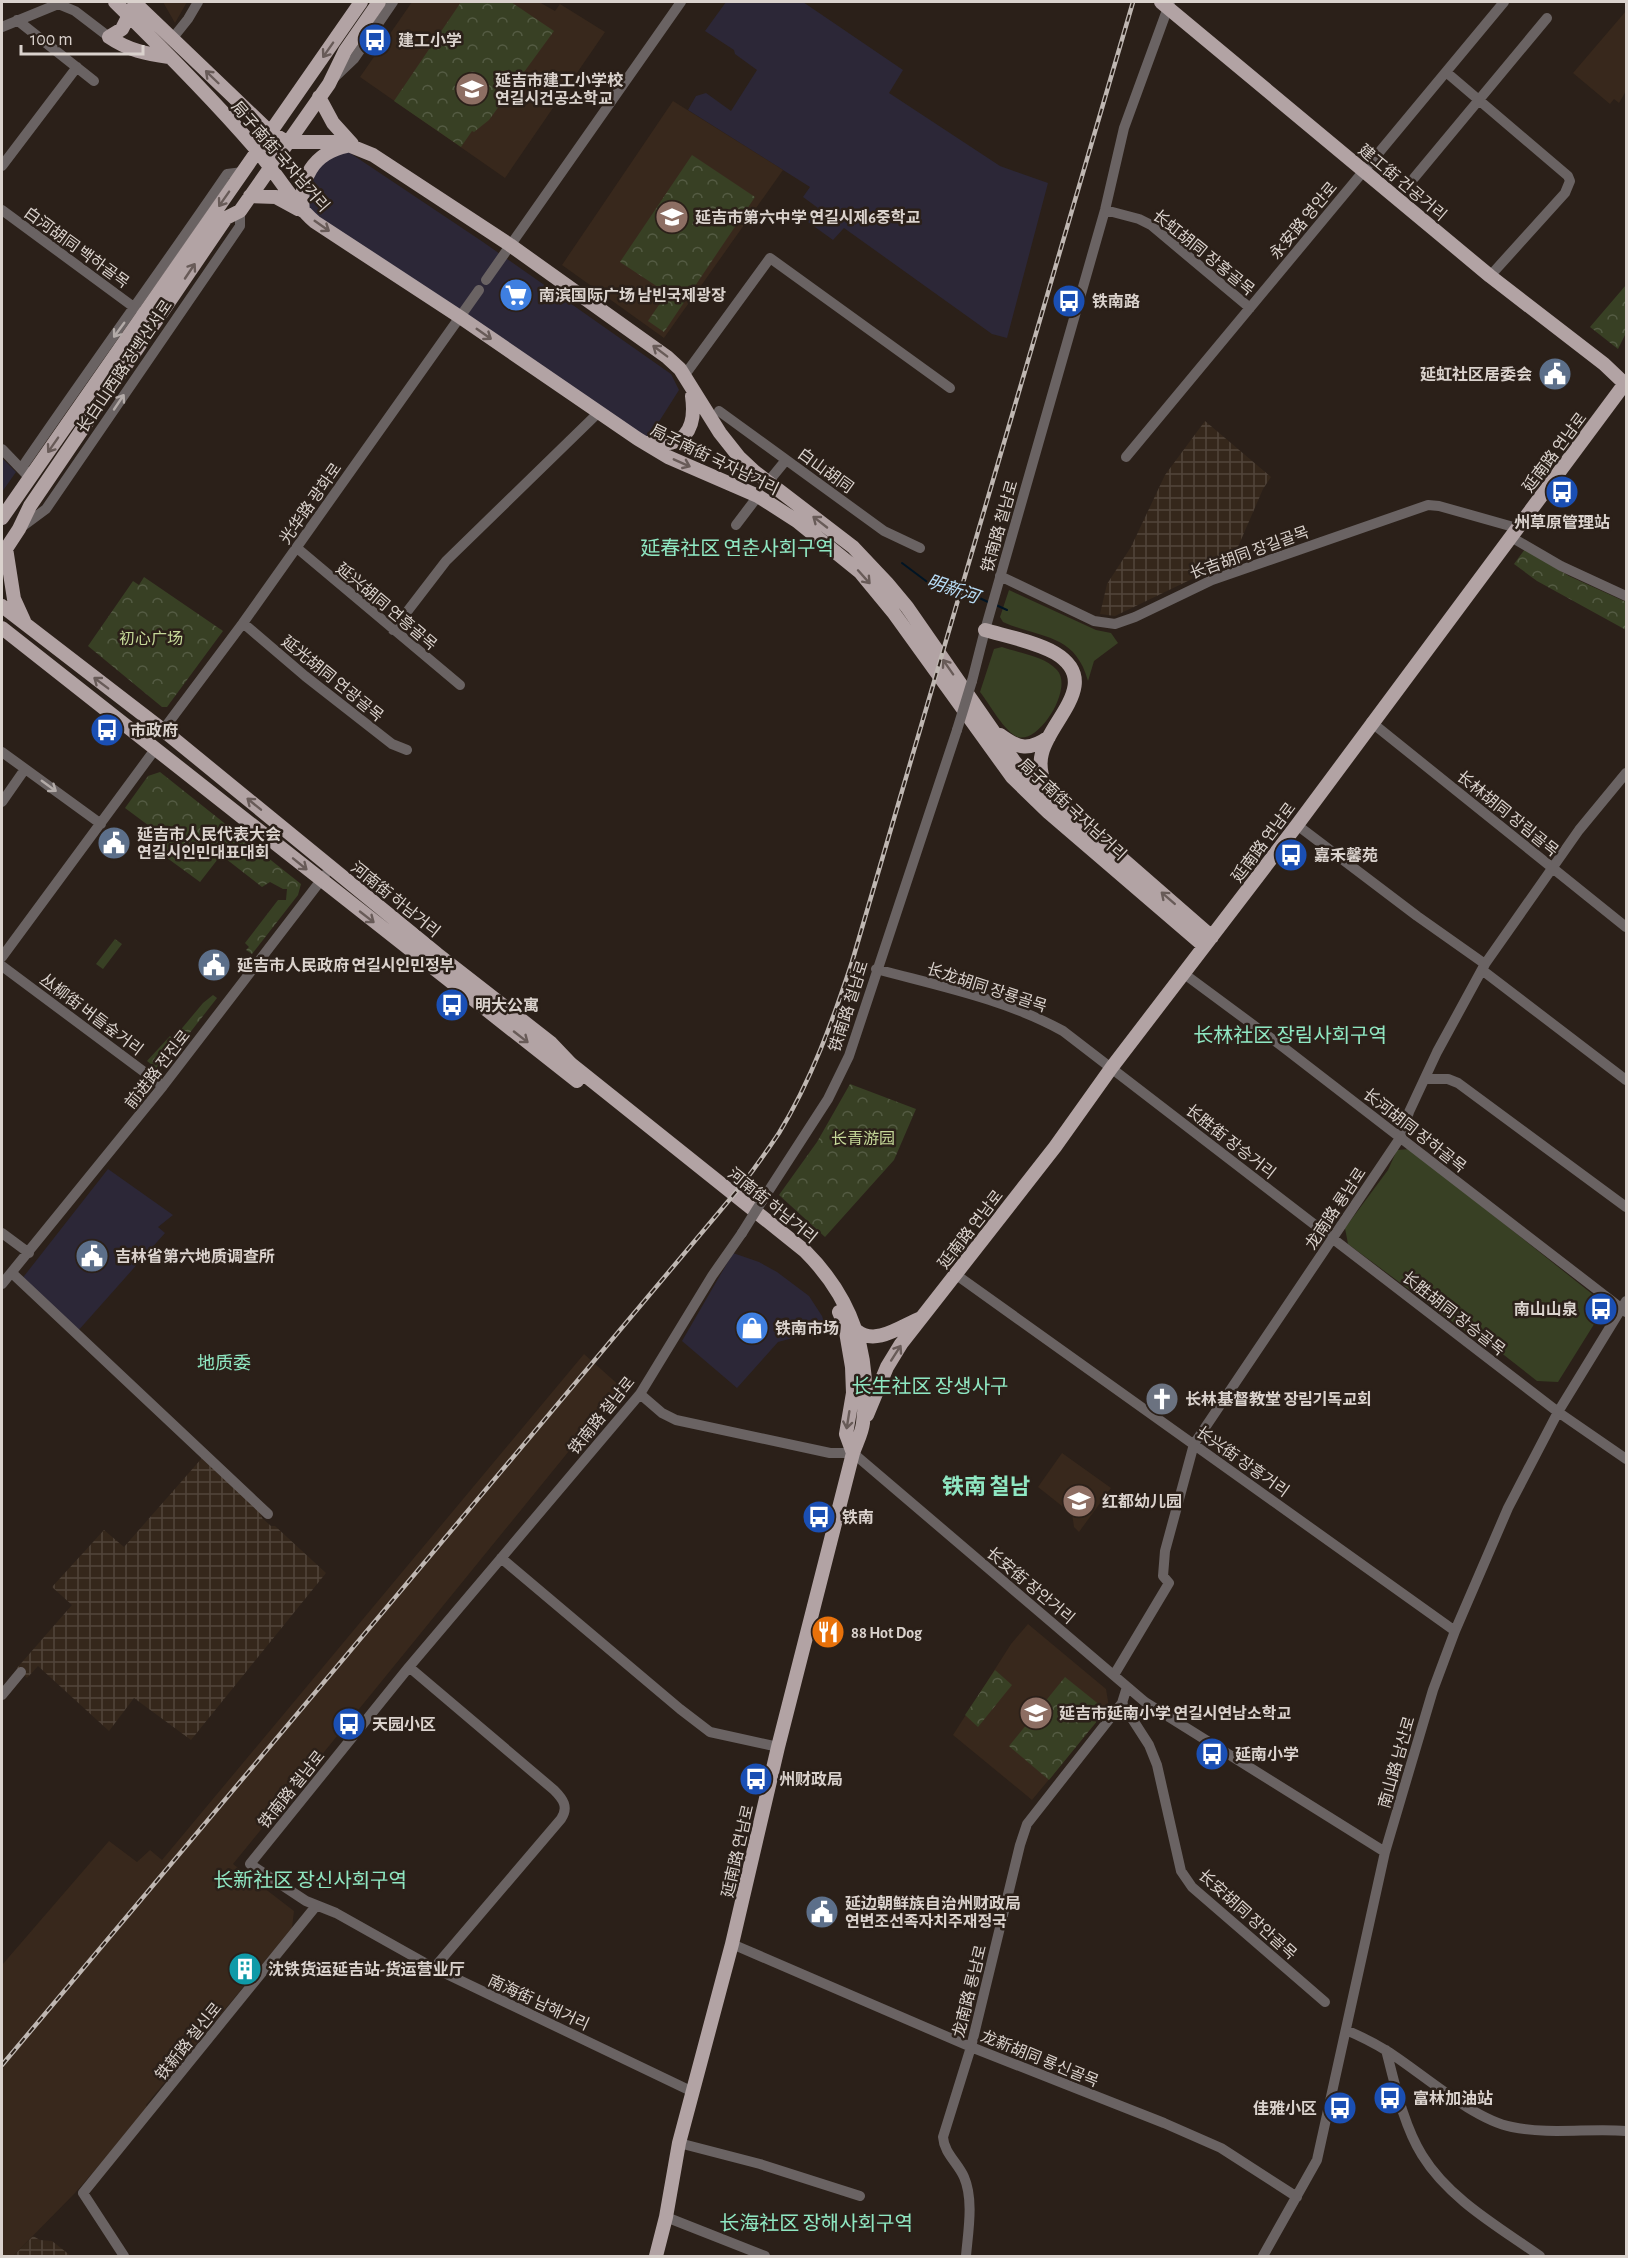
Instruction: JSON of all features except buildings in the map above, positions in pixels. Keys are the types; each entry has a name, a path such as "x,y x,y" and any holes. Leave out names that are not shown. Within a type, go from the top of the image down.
{"main road":[{"name":"局子南街 국자남거리","path":"115,2 258,151 303,211 315,222 460,317 644,443 668,457 758,496 796,522 860,572 893,612 1012,777 1048,812 1208,942"},
{"name":"局子南街 국자남거리","path":"134,2 270,132 287,142 352,144 373,155 510,245 667,357 687,382 720,434 739,457 853,548 887,583 907,607 1014,761 1208,942"},
{"name":"长白山西路 장백산서로","path":"4,514 361,2"},
{"name":"长白山西路 장백산서로","path":"4,552 30,506 226,218 240,211 329,84 345,51 379,2"},
{"name":"建工街 건공거리","path":"1166,3 1490,276 1604,364 1626,384"},
{"path":"129,15 122,29 109,37 123,47 139,53 169,57"},
{"path":"250,196 276,197 303,211 302,188 310,170 325,155 352,144 333,123 320,97"},
{"path":"644,443 667,444 679,439 688,431 694,418 687,382"},
{"name":"延南路 연남로","path":"656,2256 666,2217 679,2143 732,1944 778,1748 853,1453 887,1367 921,1318 1055,1147 1112,1067 1297,825 1371,722 1626,384"},
{"path":"4,552 14,598 26,626"},
{"name":"河南街 하남거리","path":"2,606 163,730 332,867 433,959 795,1253 820,1280 831,1296 845,1326 848,1345"},
{"path":"987,623 1050,651 1069,666 1075,682 1075,693 1042,753 1041,774 1049,796"},
{"name":"河南街 하남거리","path":"5,632 156,748 321,881 561,1051 570,1064 804,1251 832,1282 846,1305 857,1331"},
{"path":"991,729 1023,747 1037,745 1049,737"},
{"path":"857,1331 863,1336 879,1336 921,1318"},
{"name":"延南路 연남로","path":"857,1331 864,1375 863,1425"},
{"name":"延南路 연남로","path":"848,1345 853,1393 846,1434 853,1453"}],"street":[{"path":"172,39 198,2"},
{"name":"长白山西路 장백산서로","path":"329,84 354,59 393,2"},
{"path":"486,280 681,2"},
{"name":"永安路 영안로","path":"1126,457 1504,2"},
{"name":"铁南路 철남로","path":"250,1864 408,1667 640,1394 712,1276 828,1099 849,1056 957,730 1105,210 1124,129 1166,3"},
{"path":"2,27 58,4 65,5 109,37"},
{"path":"1414,178 1547,18"},
{"path":"17,20 94,81"},
{"path":"2,166 77,67"},
{"path":"1446,72 1568,176 1570,181 1565,193 1490,276"},
{"name":"长白山西路 장백산서로","path":"30,479 23,466 227,174 243,172"},
{"name":"白河胡同 백하골목","path":"2,210 135,308"},
{"name":"长虹胡同 장홍골목","path":"1105,210 1151,225 1250,308"},
{"path":"687,382 770,258 950,388"},
{"name":"光华路 광화로","path":"163,730 297,548 479,290"},
{"name":"白山胡同","path":"719,411 894,538 920,548"},
{"path":"393,630 446,561 598,413"},
{"path":"2,449 30,479"},
{"path":"768,482 786,460"},
{"path":"736,525 758,496"},
{"name":"长吉胡同 장길골목","path":"999,580 1094,621 1115,624 1135,617 1212,580 1428,505 1439,506 1514,533 1561,566 1626,596"},
{"name":"延兴胡同 연흥골목","path":"297,548 460,685"},
{"name":"延光胡同 연광골목","path":"243,623 297,670 392,744 407,750"},
{"name":"长林胡同 장림골목","path":"1371,722 1626,927"},
{"path":"2,957 156,748"},
{"path":"2,752 101,824"},
{"path":"2,802 25,769"},
{"name":"龙南路 룡남로","path":"1114,1675 1169,1583 1163,1576 1165,1551 1194,1444 1400,1138 1425,1079 1484,967 1579,830 1626,773"},
{"path":"1297,825 1484,967 1626,1080"},
{"name":"前进路 전진로","path":"2,1284 163,1086 332,867"},
{"name":"丛柳街 버들숲거리","path":"2,966 163,1086"},
{"name":"长龙胡同 장룡골목","path":"876,969 1040,1018 1063,1031 1112,1067"},
{"name":"长河胡同 장하골목","path":"1183,973 1625,1307"},
{"name":"长胜街 장승거리","path":"1112,1067 1332,1238"},
{"path":"1425,1079 1449,1079 1458,1083 1626,1207"},
{"path":"2,1233 29,1253"},
{"name":"长胜胡同 장승골목","path":"1332,1238 1558,1412 1626,1459"},
{"path":"12,1273 268,1514"},
{"name":"长兴街 장흥거리","path":"955,1274 1455,1631"},
{"name":"南山路 남산로","path":"1263,2256 1317,2160 1385,1852 1433,1690 1455,1631 1508,1508 1558,1412 1625,1307"},
{"path":"640,1394 662,1413 676,1420 830,1453 853,1453"},
{"name":"长安街 장안거리","path":"853,1453 1145,1702 1385,1852"},
{"path":"501,1558 680,1709 710,1731 778,1748"},
{"path":"408,1667 554,1790 564,1802 565,1808 561,1819 434,1968"},
{"path":"2,1695 21,1672"},
{"name":"龙南路 룡남로","path":"966,2256 969,2195 965,2179 944,2145 943,2137 971,2047 1020,1845 1027,1824 1122,1703 1127,1688"},
{"name":"长安胡同 장안골목","path":"1122,1703 1149,1746 1157,1765 1181,1871 1187,1880 1192,1887 1325,2002"},
{"name":"南海街 남해거리","path":"250,1864 316,1906 336,1913 434,1968 693,2092"},
{"name":"铁新路 철신로","path":"124,2256 83,2193 316,1906"},
{"name":"龙新胡同 룡신골목","path":"732,1944 971,2047 1221,2148 1297,2197"},
{"path":"1346,2030 1386,2050 1489,2119 1512,2127 1572,2132 1603,2129 1626,2131"},
{"path":"1386,2050 1411,2131 1421,2154 1431,2168 1462,2200 1540,2256"},
{"path":"679,2143 760,2164 860,2196"},
{"path":"666,2217 765,2256"}],"shaded area":[{"path":"163,2 187,2 175,23"},
{"name":"延吉市建工小学校 연길시건공소학교","path":"412,2 539,2 555,11 560,4 605,32 505,178 360,77"},
{"path":"726,2 803,2 903,70 889,93 1000,166 1048,183 1007,338 992,334 844,228 833,240 808,222 818,208 803,197 810,187 688,110 696,96 706,93 731,111 757,70 735,54 734,50 705,31"},
{"path":"1626,11 1626,91 1619,103 1614,99 1610,104 1573,73"},
{"name":"延吉市第六中学 연길시제6중학교","path":"673,101 783,170 664,338 562,265"},
{"path":"347,151 483,242 671,374 679,390 648,439 310,213 307,191 315,171 329,159"},
{"path":"1205,421 1271,477 1263,489 1231,563 1217,567 1115,616 1100,614 1107,584 1131,547 1165,475"},
{"path":"2,458 16,472 2,492"},
{"name":"吉林省第六地质调查所","path":"108,1169 173,1215 158,1227 165,1233 77,1332 21,1280"},
{"path":"733,1253 759,1262 777,1272 809,1296 822,1316 826,1329 778,1342 737,1388 682,1341"},
{"path":"584,1354 621,1387 233,1864 294,1911 292,1928 146,2105 148,2109 75,2193 13,2256 2,2256 2,1965 109,1841 137,1862 150,1850 162,1860"},
{"name":"红都幼儿园","path":"1062,1453 1111,1488 1079,1532 1074,1527 1072,1514 1038,1487"},
{"path":"202,1458 261,1513 262,1518 271,1526 275,1526 326,1573 191,1740 134,1698 109,1731 38,1666 27,1678 17,1668 72,1605 52,1587 104,1530 124,1547"},
{"name":"延吉市延南小学 연길시연남소학교","path":"1028,1624 1106,1689 1109,1707 1032,1800 953,1735 1011,1644"},
{"path":"33,2236 40,2240 52,2241 71,2256 13,2256"}],"green space":[{"path":"461,2 511,2 554,31 489,120 474,132 472,131 461,147 394,101"},
{"path":"692,155 755,197 664,332 648,321 667,293 620,262"},
{"path":"1626,285 1626,333 1618,349 1590,327"},
{"path":"1525,549 1569,576 1626,602 1626,630 1537,581 1514,564"},
{"name":"初心广场","path":"144,577 223,631 167,707 162,707 88,646 133,581 139,585"},
{"path":"1009,590 1096,630 1111,633 1118,643 1094,661 1088,681 1075,654 1065,646 1043,635 1003,622 1000,617"},
{"path":"1002,647 1046,661 1057,670 1061,678 1058,701 1052,713 1044,724 1026,737 1018,737 1008,730 980,692 994,649"},
{"path":"160,772 301,884 298,895 252,954 246,950 249,947 245,943 278,900 286,900 287,889 270,882 262,887 221,855 200,882 148,844 156,831 125,808 148,776"},
{"path":"115,939 122,944 103,969 96,964"},
{"path":"213,995 217,998 160,1071 147,1061 170,1036 173,1039 203,1003"},
{"name":"长青游园","path":"850,1084 916,1109 894,1160 825,1237 779,1195 817,1142"},
{"path":"1410,1149 1606,1305 1558,1382 1537,1381 1486,1341 1481,1343 1348,1244 1345,1228 1388,1170 1397,1150"},
{"path":"995,1670 1012,1685 978,1727 965,1715"},
{"path":"1065,1677 1106,1710 1049,1780 1009,1746"}],"waterway":[{"name":"明新河","path":"902,563 930,584 956,587 988,602"},
{"name":"明新河","path":"996,605 1007,610"}],"railway":[{"path":"2,2065 741,1186 791,1113 820,1050 852,962 1133,2"}],"place":[{"name":"建工小学","path":"375,40"},
{"name":"延吉市建工小学校 연길시건공소학교","path":"472,89"},
{"name":"延吉市第六中学 연길시제6중학교","path":"672,217"},
{"name":"南滨国际广场 남빈국제광장","path":"516,295"},
{"name":"铁南路","path":"1069,301"},
{"name":"延虹社区居委会","path":"1555,374"},
{"name":"州草原管理站","path":"1562,492"},
{"name":"市政府","path":"107,730"},
{"name":"延吉市人民代表大会 연길시인민대표대회","path":"114,843"},
{"name":"嘉禾馨苑","path":"1291,855"},
{"name":"延吉市人民政府 연길시인민정부","path":"214,965"},
{"name":"明大公寓","path":"452,1005"},
{"name":"吉林省第六地质调查所","path":"92,1256"},
{"name":"南山山泉","path":"1601,1309"},
{"name":"铁南市场","path":"752,1328"},
{"name":"长林基督教堂 장림기독교회","path":"1162,1399"},
{"name":"红都幼儿园","path":"1079,1501"},
{"name":"铁南","path":"819,1517"},
{"name":"88 Hot Dog","path":"828,1632"},
{"name":"延吉市延南小学 연길시연남소학교","path":"1036,1713"},
{"name":"天园小区","path":"349,1724"},
{"name":"延南小学","path":"1212,1754"},
{"name":"州财政局","path":"756,1779"},
{"name":"延边朝鲜族自治州财政局 연변조선족자치주재정국","path":"822,1912"},
{"name":"沈铁货运延吉站-货运营业厅","path":"245,1969"},
{"name":"富林加油站","path":"1390,2098"},
{"name":"佳雅小区","path":"1340,2108"}],"district":[{"name":"延春社区 연춘사회구역","path":"737,548"},
{"name":"长林社区 장림사회구역","path":"1290,1035"},
{"name":"地质委","path":"224,1363"},
{"name":"长生社区 장생사구","path":"930,1386"},
{"name":"铁南 철남","path":"986,1486"},
{"name":"长新社区 장신사회구역","path":"310,1880"},
{"name":"长海社区 장해사회구역","path":"816,2223"}]}
